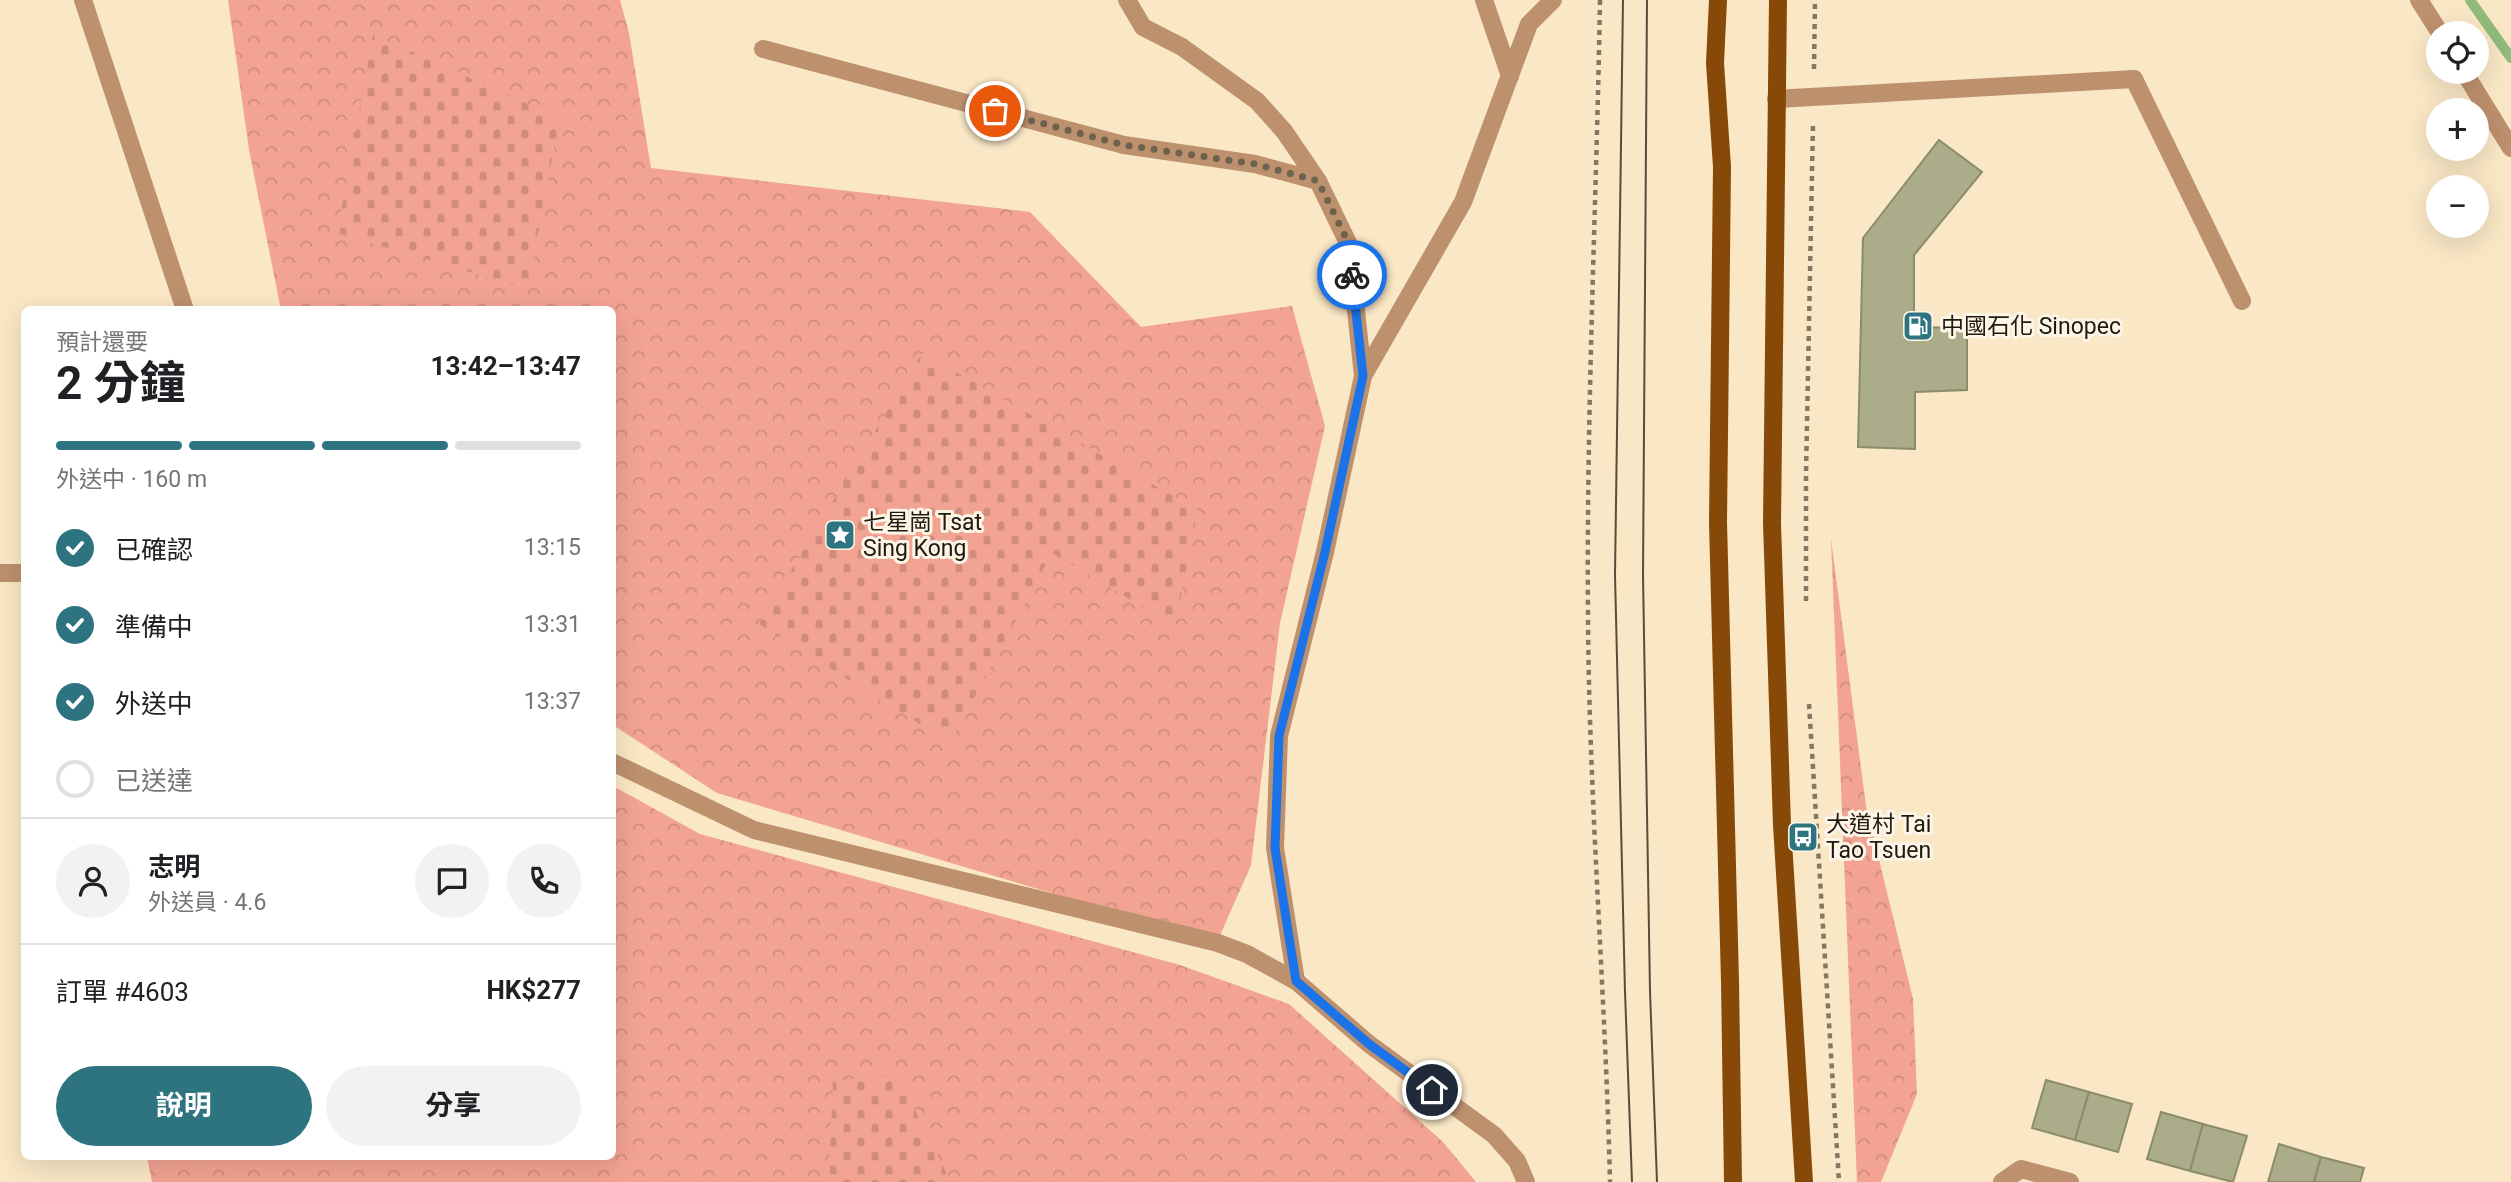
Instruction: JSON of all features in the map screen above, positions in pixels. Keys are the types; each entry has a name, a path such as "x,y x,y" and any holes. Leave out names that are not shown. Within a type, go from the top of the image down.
{"main road":[{"path":"1718,0 1715,63 1722,167 1718,522 1733,1182"},
{"path":"1777,0 1772,523 1782,825 1804,1182"}],"street":[{"path":"83,0 184,306"},
{"path":"1127,0 1143,27 1182,47 1257,101 1284,131 1318,181 1349,244 1363,376"},
{"path":"1484,0 1510,76"},
{"path":"1296,981 1275,848 1279,736 1325,552 1363,376 1463,202 1530,24 1553,0"},
{"path":"2419,0 2432,21"},
{"path":"763,49 1124,145 1255,164 1318,181"},
{"path":"1776,99 2134,79 2242,301"},
{"path":"2471,84 2511,148"},
{"path":"0,573 21,573"},
{"path":"616,764 754,830 1218,943 1247,954 1296,981 1369,1044 1494,1135 1517,1161 1526,1182"},
{"path":"2002,1182 2021,1169 2070,1182"}],"path":[{"path":"1600,0 1588,491 1589,683 1610,1182"},
{"path":"1806,610 1815,0"},
{"path":"1808,691 1839,1182"}],"green space":[{"path":"228,0 620,0 629,33 651,168 1030,212 1141,327 1292,306 1325,426 1280,623 1251,865 1218,940 717,793 616,727 616,306 280,306 249,150"},
{"path":"373,35 560,118 527,289 337,233"},
{"path":"922,353 1198,510 1175,626 1052,553 950,743 759,624"},
{"path":"1831,539 1866,806 1913,999 1917,1094 1881,1182 1857,1182"},
{"path":"616,788 700,834 1180,965 1289,1004 1443,1142 1476,1182 152,1182 148,1160 616,1160"},
{"path":"897,1075 951,1182 829,1182 833,1081"}],"building":[{"path":"1939,140 1982,172 1914,255 1914,327 1967,328 1967,390 1915,392 1915,449 1858,447 1863,238"},
{"path":"2046,1080 2089,1092 2075,1140 2032,1128"},
{"path":"2089,1092 2132,1104 2118,1152 2075,1140"},
{"path":"2161,1112 2203,1124 2190,1171 2147,1159"},
{"path":"2203,1124 2247,1136 2233,1182 2190,1171"},
{"path":"2279,1144 2321,1157 2314,1182 2268,1182"},
{"path":"2321,1157 2364,1168 2360,1182 2314,1182"}],"waterway":[{"path":"2470,0 2511,58"}],"tram line":[{"path":"1623,0 1615,575 1632,1182"},
{"path":"1647,0 1643,575 1650,991 1657,1182"}],"way so far":[{"path":"995,111 1124,145 1255,164 1318,181 1349,244 1352,275"}],"place":[{"name":"中國石化 Sinopec","path":"1918,326"},
{"name":"七星崗 Tsat Sing Kong","path":"840,535"},
{"name":"大道村 Tai Tao Tsuen","path":"1803,837"}],"route":[{"path":"1352,275 1363,376 1325,552 1279,736 1275,848 1296,981 1369,1044 1432,1090"}]}
